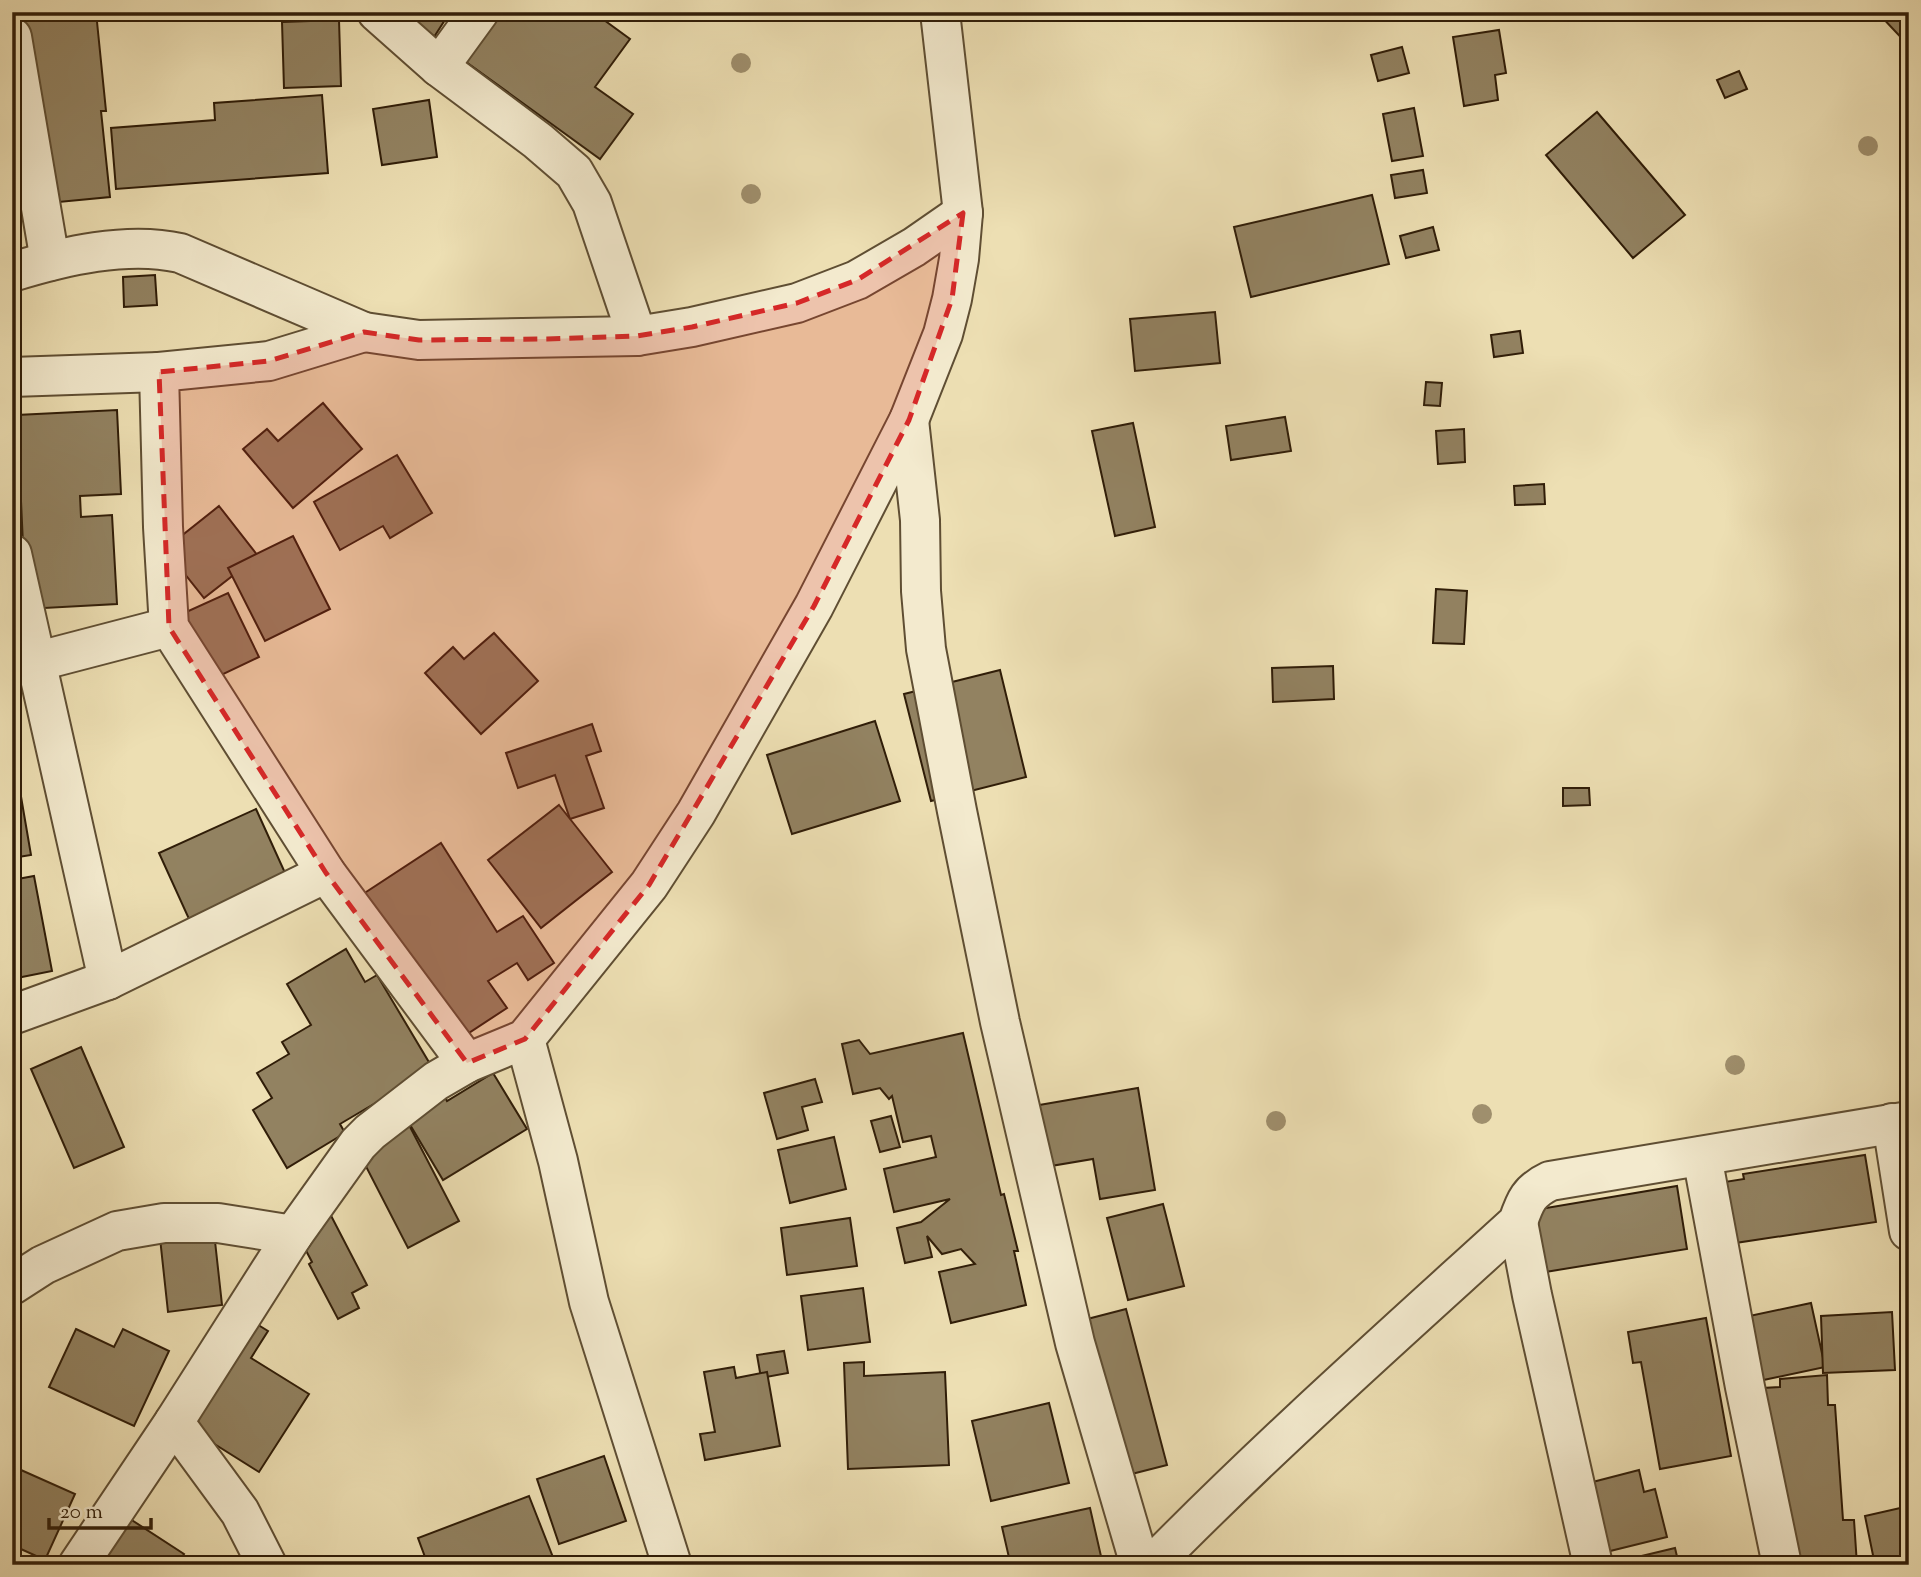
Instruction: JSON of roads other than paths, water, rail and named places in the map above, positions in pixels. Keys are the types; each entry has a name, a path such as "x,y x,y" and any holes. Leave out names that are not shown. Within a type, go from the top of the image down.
{"street":[{"path":"377,12 439,67 538,141 574,172 592,202 637,337"},
{"path":"439,67 479,12"},
{"path":"78,1565 174,1422 293,1235 358,1144 436,1081 467,1063 526,1039 649,885 696,813 814,606 909,420 943,334 952,299 959,259 962,213 940,12"},
{"path":"12,37 50,261"},
{"path":"12,272 50,261 137,248 160,249 180,253 364,332 419,340 637,337 797,303 857,280 914,247 962,213"},
{"path":"12,377 159,373 269,361 364,332"},
{"path":"159,373 169,627 326,873 467,1063"},
{"path":"909,420 920,520 921,591 926,649 959,824 1000,1022 1075,1343 1140,1565"},
{"path":"12,554 108,980"},
{"path":"35,662 169,627"},
{"path":"12,1015 108,980 326,873"},
{"path":"526,1039 558,1161 589,1302 672,1565"},
{"path":"1152,1565 1329,1394 1518,1222 1527,1196 1550,1181 1900,1122 1909,1231"},
{"path":"1702,1156 1745,1387 1782,1565"},
{"path":"1518,1222 1594,1565"},
{"path":"12,1285 43,1265 117,1231 164,1223 218,1223 293,1235"},
{"path":"174,1422 240,1512 267,1565"}]}
